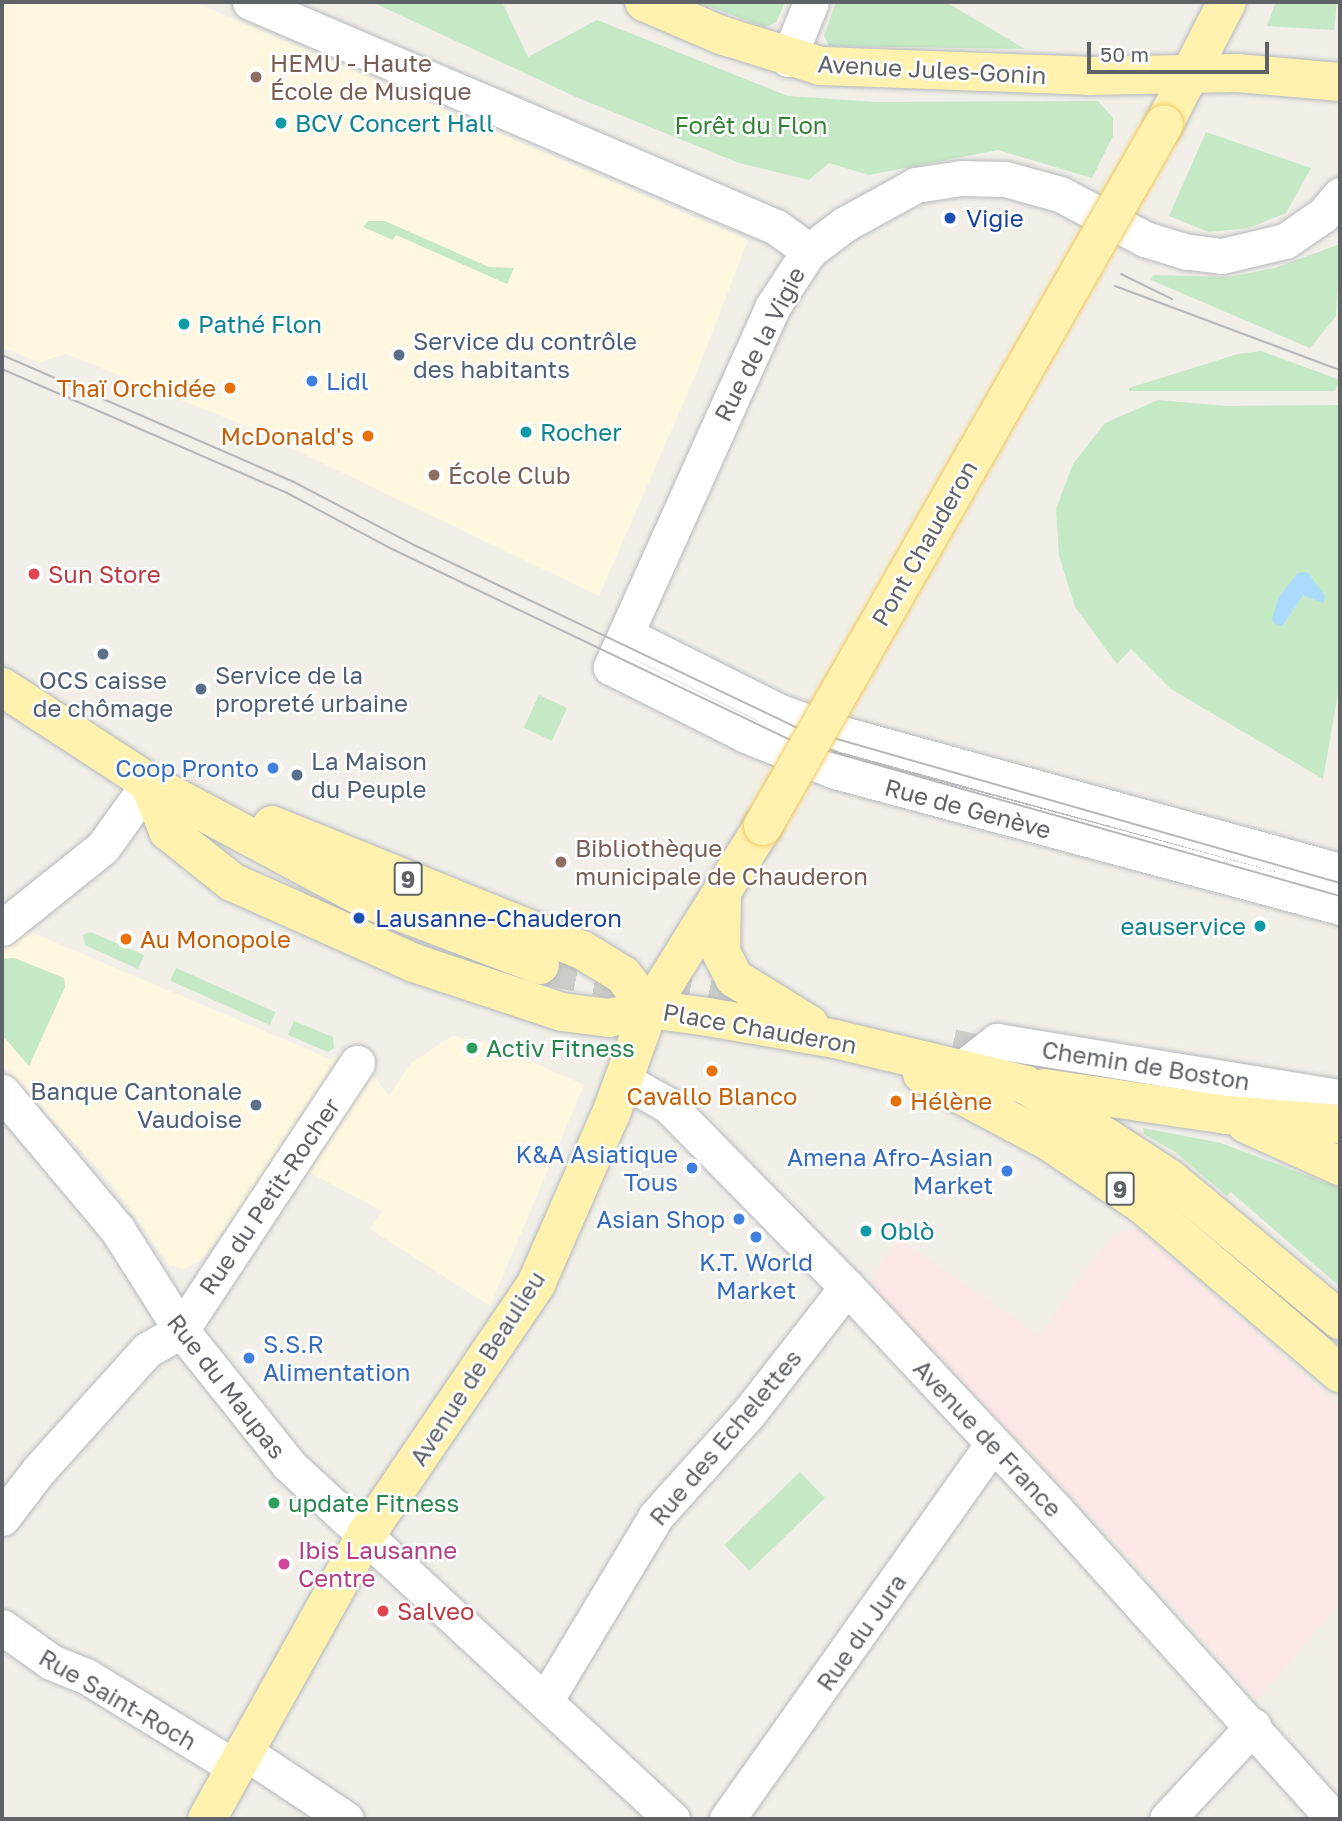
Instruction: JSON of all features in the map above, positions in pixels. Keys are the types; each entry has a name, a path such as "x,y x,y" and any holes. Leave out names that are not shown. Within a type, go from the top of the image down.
{"main road":[{"name":"Avenue Jules-Gonin","path":"643,2 788,59 821,66 1088,76 1190,73 1340,82"},
{"name":"Pont Chauderon","path":"649,1009 763,825 1164,124 1227,2"},
{"name":"9","path":"2,687 149,783 366,899 540,965"},
{"name":"Place Chauderon","path":"649,1009 624,975 582,950 289,833 199,790 149,783 168,831 232,883 414,963 562,1013 609,1018 649,1009 853,1043"},
{"path":"722,891 721,952 734,978 853,1043"},
{"name":"Avenue de Beaulieu","path":"207,1819 365,1536 536,1284 623,1080 649,1009"},
{"name":"9","path":"853,1043 1026,1085 1160,1194 1340,1347"},
{"name":"9","path":"853,1043 1160,1194 1340,1320"},
{"path":"1026,1085 1227,1115 1340,1124"},
{"path":"1227,1115 1340,1166"},
{"name":"9","path":"1160,1194 1340,1373"}],"street":[{"path":"250,2 776,227 809,251"},
{"path":"788,59 811,2"},
{"name":"Rue de la Vigie","path":"611,667 773,306 809,251 891,195 916,185 961,178 1030,184 1059,194 1145,239 1222,256 1285,241 1323,215 1340,195"},
{"name":"Rue de Genève","path":"626,635 780,712 846,734 1340,871"},
{"name":"Rue de Genève","path":"611,667 746,735 835,771 1340,907"},
{"path":"2,928 103,847 149,783"},
{"name":"Chemin de Boston","path":"961,1069 997,1041 1340,1097"},
{"name":"Rue du Petit-Rocher","path":"180,1330 357,1063"},
{"name":"Avenue de France","path":"623,1080 668,1105 847,1287 1253,1726 1334,1819"},
{"name":"Rue du Maupas","path":"2,1092 117,1229 180,1330 263,1437 365,1536 672,1819"},
{"name":"Rue des Echelettes","path":"545,1700 656,1516 748,1414 847,1287"},
{"path":"2,1518 38,1471 147,1350 180,1330"},
{"name":"Rue du Jura","path":"727,1819 993,1444"},
{"name":"Rue Saint-Roch","path":"2,1627 51,1662 86,1676 346,1819"},
{"path":"1167,1819 1253,1726"}],"shaded area":[{"path":"2,2 194,2 748,240 696,374 599,596 241,424 66,354 38,362 2,347"},
{"path":"14,925 330,1059 344,1054 369,1070 389,1096 410,1064 452,1036 491,1044 584,1085 490,1306 370,1229 382,1211 281,1157 201,1260 184,1269 169,1265 113,1185 2,1065 2,934"},
{"path":"1131,1229 1139,1230 1340,1406 1340,1603 1257,1700 1119,1546 874,1290 872,1279 899,1239 1039,1336 1111,1236"}],"green space":[{"name":"Forêt du Flon","path":"372,2 502,2 528,57 597,20 788,96 876,102 1098,101 1113,118 1113,136 1092,178 998,150 869,175 829,163 809,180 739,163 576,97"},
{"path":"697,2 785,2 776,23 765,27"},
{"path":"836,2 946,2 1025,49 829,46 824,36"},
{"path":"1276,2 1337,2 1334,30 1267,26"},
{"path":"1206,132 1311,168 1286,213 1249,228 1209,232 1169,216"},
{"path":"368,221 385,221 489,267 514,268 507,284 396,235 393,240 363,227"},
{"path":"1340,244 1336,316 1310,348 1151,280 1153,275 1229,277 1275,268"},
{"path":"1261,351 1340,380 1335,391 1129,391 1129,388 1238,354"},
{"path":"1158,400 1227,406 1340,405 1340,682 1323,779 1171,689 1131,649 1117,664 1075,607 1059,555 1056,509 1073,464 1105,423"},
{"path":"539,695 567,708 552,741 524,728"},
{"path":"90,932 144,955 138,969 85,945 83,935"},
{"path":"14,958 64,978 65,987 29,1066 2,1035 2,959"},
{"path":"176,968 276,1012 270,1025 170,981"},
{"path":"294,1021 333,1037 334,1048 328,1052 288,1035"},
{"path":"1143,1128 1221,1143 1340,1188 1340,1287 1231,1192 1227,1196 1175,1152 1144,1134"},
{"path":"800,1472 825,1498 749,1571 724,1545"}],"water":[{"path":"1307,572 1325,596 1323,603 1303,595 1282,626 1275,624 1272,619 1279,597 1298,573"}],"tunnel":[{"path":"540,965 739,1005"},
{"path":"952,1048 1098,1081"}],"tram line":[{"path":"1121,274 1172,299"},
{"path":"1115,286 1340,370"},
{"path":"2,355 292,481 414,545 795,727 1340,883"},
{"path":"2,369 287,493 392,549 790,740 1340,896"}],"place":[{"name":"HEMU - Haute École de Musique","path":"256,77"},
{"name":"BCV Concert Hall","path":"281,123"},
{"name":"Vigie","path":"950,218"},
{"name":"Pathé Flon","path":"184,324"},
{"name":"Service du contrôle des habitants","path":"399,355"},
{"name":"Lidl","path":"312,381"},
{"name":"Thaï Orchidée","path":"230,388"},
{"name":"Rocher","path":"526,432"},
{"name":"McDonald's","path":"368,436"},
{"name":"École Club","path":"434,475"},
{"name":"Sun Store","path":"34,574"},
{"name":"OCS caisse de chômage","path":"103,654"},
{"name":"Service de la propreté urbaine","path":"201,689"},
{"name":"Coop Pronto","path":"273,768"},
{"name":"La Maison du Peuple","path":"297,775"},
{"name":"Bibliothèque municipale de Chauderon","path":"561,862"},
{"name":"Lausanne-Chauderon","path":"359,918"},
{"name":"eauservice","path":"1260,926"},
{"name":"Au Monopole","path":"126,939"},
{"name":"Activ Fitness","path":"472,1048"},
{"name":"Cavallo Blanco","path":"712,1071"},
{"name":"Hélène","path":"896,1101"},
{"name":"Banque Cantonale Vaudoise","path":"256,1105"},
{"name":"K&A Asiatique Tous","path":"692,1168"},
{"name":"Amena Afro-Asian Market","path":"1007,1171"},
{"name":"Asian Shop","path":"739,1219"},
{"name":"Oblò","path":"866,1231"},
{"name":"K.T. World Market","path":"756,1237"},
{"name":"S.S.R Alimentation","path":"249,1358"},
{"name":"update Fitness","path":"274,1503"},
{"name":"Ibis Lausanne Centre","path":"284,1564"},
{"name":"Salveo","path":"383,1611"}]}
